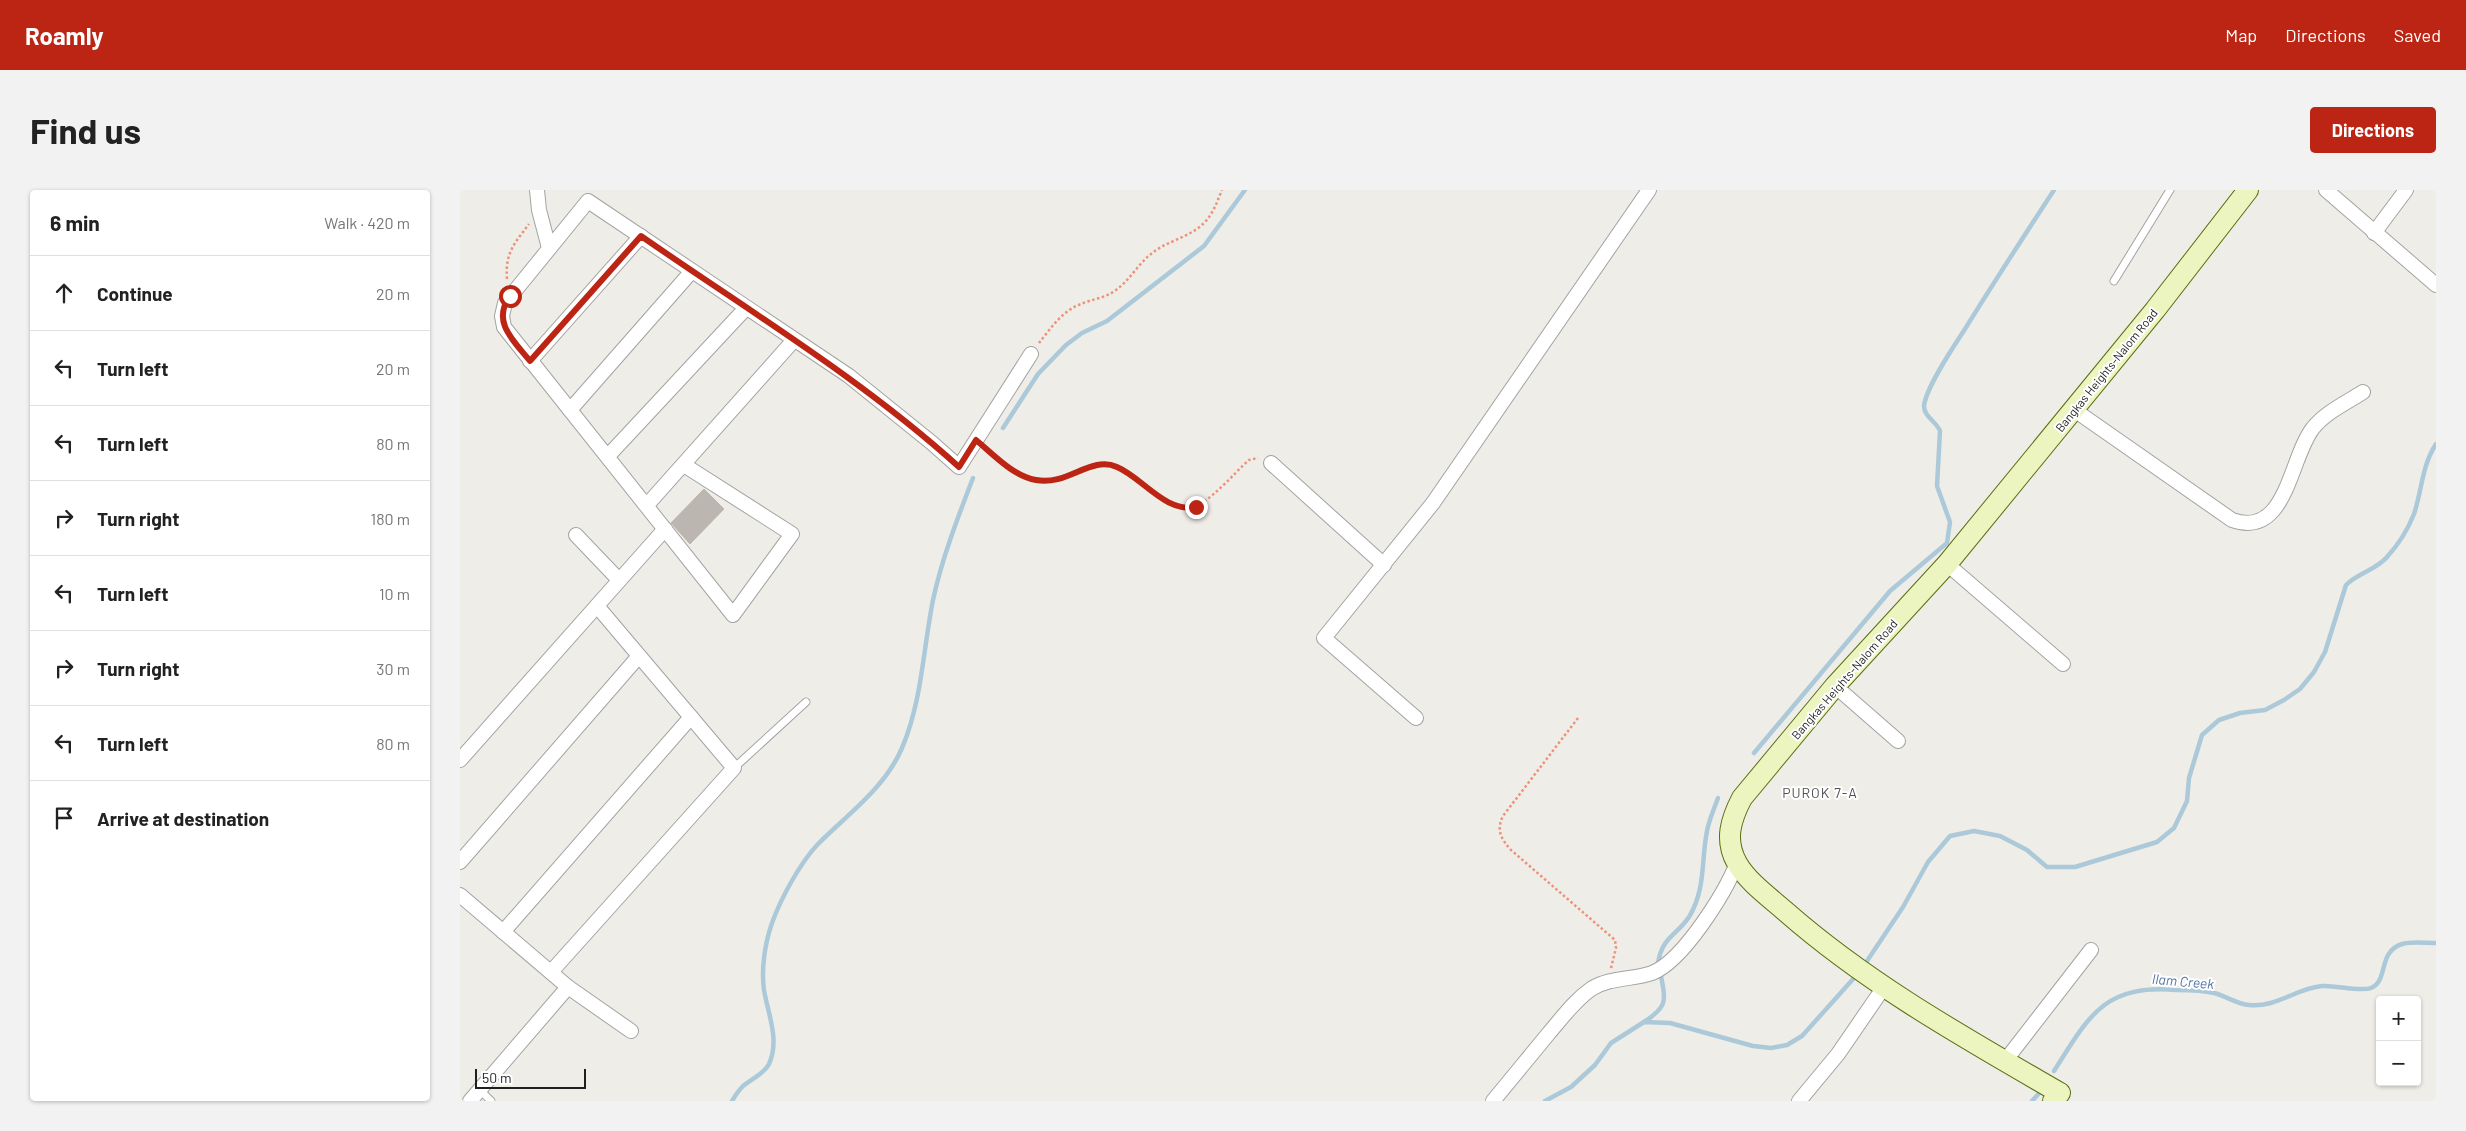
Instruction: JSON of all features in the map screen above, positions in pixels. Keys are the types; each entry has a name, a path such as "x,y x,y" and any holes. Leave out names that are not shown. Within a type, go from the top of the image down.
{"street":[{"path":"537,190 539,210 549,248"},
{"path":"1416,718 1324,638 1433,503 1649,190"},
{"name":"Bangkas Heights-Nalom Road","path":"2061,1098 1884,987 1821,943 1770,898 1737,863 1732,850 1729,832 1732,817 1742,798 1835,686 1947,564 2248,190"},
{"path":"2326,190 2436,285"},
{"path":"2374,232 2406,190"},
{"path":"684,466 792,534 733,615 504,327 502,309 510,296 588,200 849,376 959,467 1031,354"},
{"path":"530,361 641,236"},
{"path":"570,410 692,271"},
{"path":"608,456 746,308"},
{"path":"647,505 684,466 794,340"},
{"path":"2073,409 2232,520 2243,524 2256,523 2268,517 2280,501 2299,453 2313,428 2329,413 2363,392"},
{"path":"1271,462 1384,565"},
{"path":"460,760 665,528"},
{"path":"576,535 619,580"},
{"path":"1947,564 2063,664"},
{"path":"551,972 734,768 597,606"},
{"path":"460,862 639,656"},
{"path":"1835,686 1898,741"},
{"path":"503,932 691,716"},
{"path":"1493,1101 1571,1006 1590,990 1606,981 1638,978 1656,972 1672,959 1717,904 1737,863"},
{"path":"460,895 568,987 631,1031"},
{"path":"2005,1062 2090,950"},
{"path":"475,1096 568,987"},
{"path":"1799,1101 1838,1054 1884,987"}],"lane":[{"path":"2114,281 2170,190"},
{"path":"734,768 806,702"},
{"path":"475,1096 491,1101"}],"path":[{"path":"1031,354 1067,312 1080,304 1115,291 1134,275 1149,255 1165,244 1187,235 1203,224 1214,209 1222,190"},
{"path":"510,296 506,262 511,249 539,210"},
{"path":"976,440 1017,473 1035,480 1062,479 1091,466 1104,463 1131,473 1168,502 1179,508 1187,508 1203,502 1249,460 1257,458 1271,462"},
{"path":"1578,718 1503,816 1499,828 1503,841 1511,850 1615,940 1615,955 1606,981"}],"building":[{"path":"704,489 724,509 690,544 671,523"}],"waterway":[{"path":"1003,428 1038,374 1066,345 1082,333 1107,321 1204,246 1245,190"},
{"path":"1754,753 1890,591 1947,543 1950,522 1937,486 1940,431 1926,413 1924,406 1926,398 1948,356 2054,190"},
{"path":"1865,964 1903,907 1928,862 1950,836 1974,831 2000,836 2027,850 2047,867 2075,867 2157,842 2174,828 2187,801 2189,778 2202,735 2219,720 2240,713 2265,710 2284,700 2300,689 2314,672 2325,652 2346,585 2383,561 2395,547 2409,525 2417,505 2428,460 2436,444"},
{"path":"732,1101 743,1086 767,1068 772,1055 773,1036 764,990 763,965 770,931 780,903 811,852 865,800 886,776 895,762 909,730 918,694 937,584 951,538 973,478"},
{"path":"1658,963 1666,942 1689,917 1698,896 1708,827 1718,798"},
{"name":"Ilam Creek","path":"2054,1071 2089,1020 2115,998 2131,992 2152,990 2200,991 2218,994 2236,1002 2259,1005 2268,1004 2304,990 2322,986 2366,989 2371,988 2380,979 2389,953 2394,948 2410,943 2436,943"},
{"path":"1644,1022 1652,1017 1661,1008 1663,1003 1664,992 1661,976"},
{"path":"1545,1101 1571,1087 1595,1065 1611,1043 1644,1022 1670,1023 1753,1046 1771,1048 1787,1045 1802,1036 1854,978"},
{"name":"Ilam Creek","path":"2032,1101 2042,1090"}],"district":[{"name":"PUROK 7-A","path":"1820,792"}],"route":[{"path":"510,296 502,309 502,322 507,333 530,361 641,236 849,376 959,467 976,440 1017,473 1035,480 1051,481 1062,479 1091,466 1104,463 1131,473 1168,502 1179,508 1196,507"}]}
